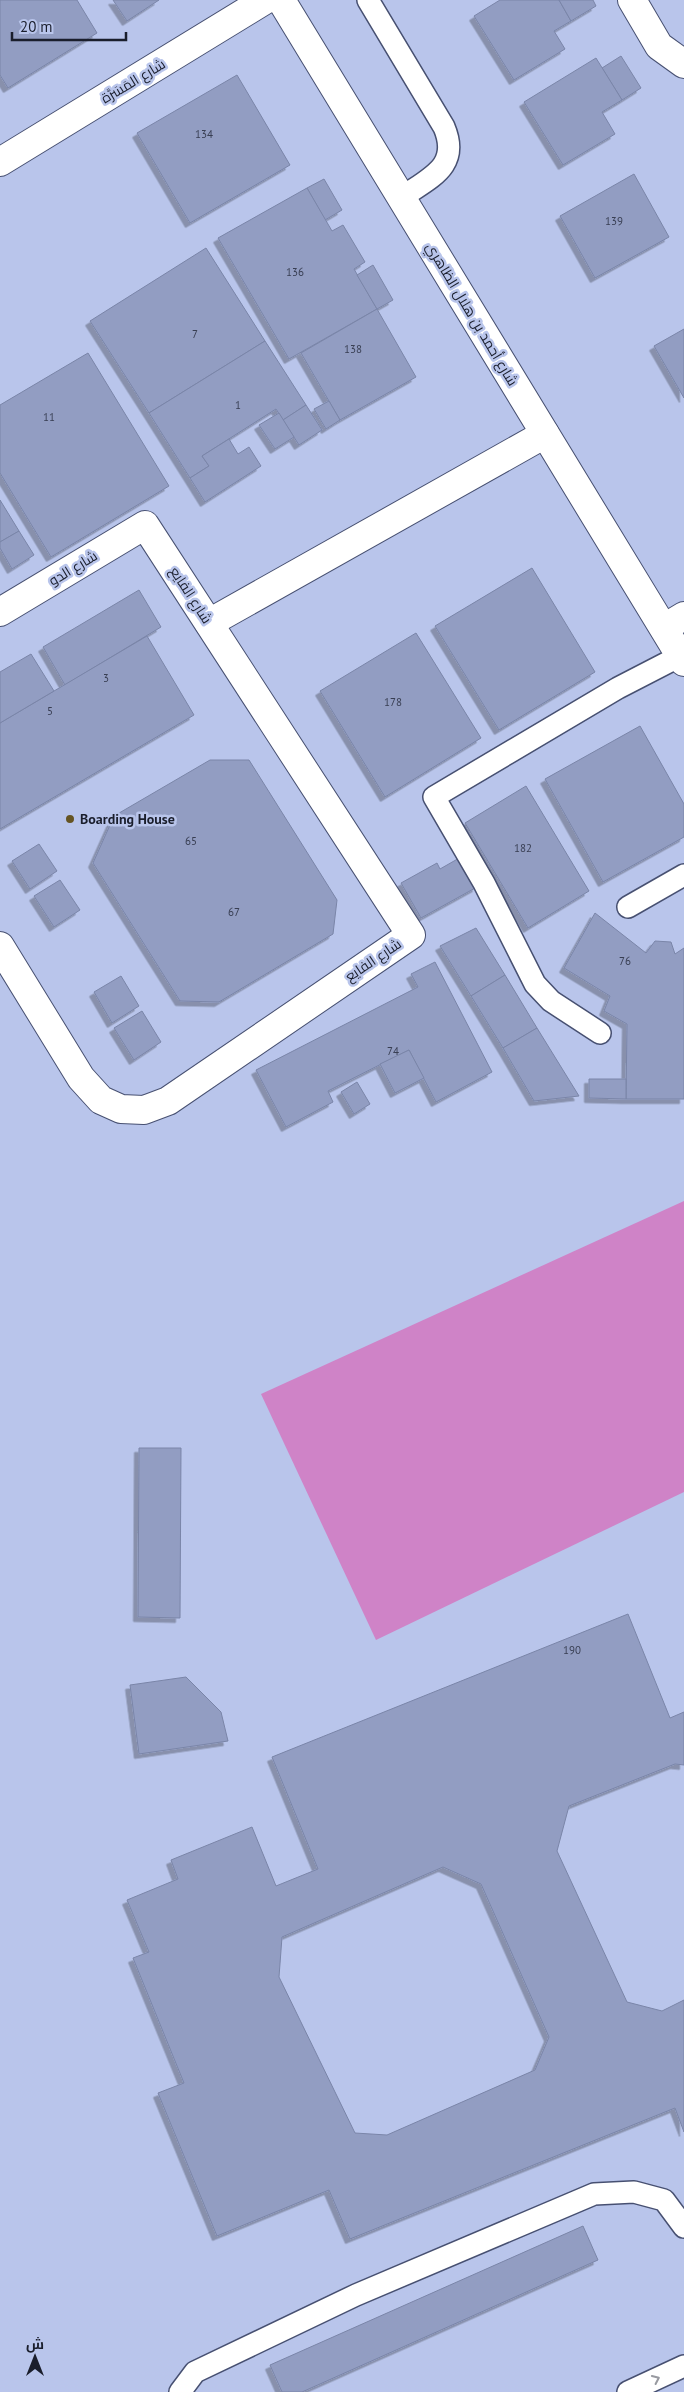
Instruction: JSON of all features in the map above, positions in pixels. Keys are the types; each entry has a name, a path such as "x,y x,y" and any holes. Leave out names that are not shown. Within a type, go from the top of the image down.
{"street":[{"name":"شارع المَسَرَّة","path":"0,162 265,0"},
{"name":"شارع أحمد بن هلال الظاهري","path":"281,0 545,434 674,622 682,659"},
{"path":"632,0 659,46 684,64"},
{"path":"208,623 545,434"},
{"name":"شارع الفايع","path":"0,946 81,1078 101,1100 121,1109 144,1110 168,1101 410,935 145,524"},
{"name":"شارع الدو","path":"0,612 145,524"}],"lane":[{"path":"368,0 450,140 448,159 444,167 401,198"},
{"path":"600,1033 551,1001 535,984 484,884 434,798 618,688 682,659"},
{"path":"628,907 684,875"},
{"path":"180,2392 195,2372 329,2308 594,2194 634,2192 664,2200 684,2228"},
{"path":"628,2392 684,2366"}],"shaded area":[{"path":"684,1201 684,1492 376,1640 261,1394"}],"building":[{"path":"0,0 77,0 97,33 8,88 0,75"},
{"path":"113,0 159,0 127,21"},
{"path":"500,0 559,0 571,21 554,31 565,49 514,80 474,16"},
{"path":"559,0 593,0 596,6 571,21"},
{"path":"621,56 641,88 622,100 602,68"},
{"path":"596,58 622,100 602,112 615,134 563,165 524,102"},
{"path":"237,75 290,165 190,223 137,133"},
{"path":"634,174 669,237 595,278 560,216"},
{"path":"324,179 342,210 325,220 307,188"},
{"path":"307,188 332,231 343,225 365,262 354,269 377,309 289,359 218,238"},
{"path":"206,248 265,341 149,413 90,321"},
{"path":"373,265 393,300 377,309 357,275"},
{"path":"377,309 416,377 340,420 301,353"},
{"path":"684,329 684,398 654,346"},
{"path":"265,341 306,405 283,420 276,409 202,456 209,466 190,478 149,413"},
{"path":"88,353 169,486 51,557 0,473 0,405"},
{"path":"329,401 340,420 326,429 314,409"},
{"path":"306,405 322,430 299,445 283,420"},
{"path":"279,413 294,437 275,449 259,425"},
{"path":"229,439 238,454 249,447 261,466 205,502 190,478 209,466 202,456"},
{"path":"0,500 19,531 0,542"},
{"path":"19,531 34,555 12,569 0,548 0,542"},
{"path":"532,568 595,672 499,730 435,626"},
{"path":"139,590 161,627 65,685 43,647"},
{"path":"416,633 481,738 385,797 320,691"},
{"path":"147,636 194,715 0,829 0,723"},
{"path":"31,654 54,691 0,723 0,672"},
{"path":"640,726 684,804 684,837 603,882 545,779"},
{"path":"210,760 249,760 337,900 333,934 219,1002 180,1001 93,863 114,816"},
{"path":"526,786 589,891 528,928 465,823"},
{"path":"39,844 57,871 30,889 12,861"},
{"path":"461,857 477,887 421,918 401,883 437,863 440,869"},
{"path":"60,880 80,910 54,927 34,896"},
{"path":"595,913 646,953 655,941 671,942 675,954 684,948 684,1099 626,1099 627,1024 604,1011 610,996 564,968"},
{"path":"476,928 505,975 471,996 440,946"},
{"path":"435,962 492,1072 436,1102 409,1050 328,1091 333,1102 286,1127 256,1070 418,987 411,974"},
{"path":"505,975 537,1028 503,1048 471,996"},
{"path":"121,976 139,1006 112,1023 94,992"},
{"path":"142,1011 161,1042 134,1060 114,1028"},
{"path":"537,1028 579,1096 534,1101 503,1048"},
{"path":"409,1050 424,1078 395,1093 380,1064"},
{"path":"589,1079 626,1079 626,1099 589,1098"},
{"path":"357,1082 370,1104 354,1114 341,1092"},
{"path":"139,1448 181,1448 180,1618 138,1617"},
{"path":"628,1614 670,1718 684,1712 684,1765 675,1764 569,1806 557,1851 627,2002 662,2011 684,2000 684,2132 675,2108 350,2239 329,2190 217,2236 158,2093 184,2083 133,1958 149,1952 127,1900 178,1879 171,1860 252,1827 276,1886 318,1869 272,1757","holes":["443,1867 481,1884 549,2037 535,2070 387,2135 355,2133 279,1977 282,1937"]},
{"path":"186,1677 221,1712 228,1741 139,1754 130,1685"},
{"path":"583,2226 598,2260 302,2392 282,2392 270,2365"}],"place":[{"name":"Boarding House","path":"70,819"}]}
